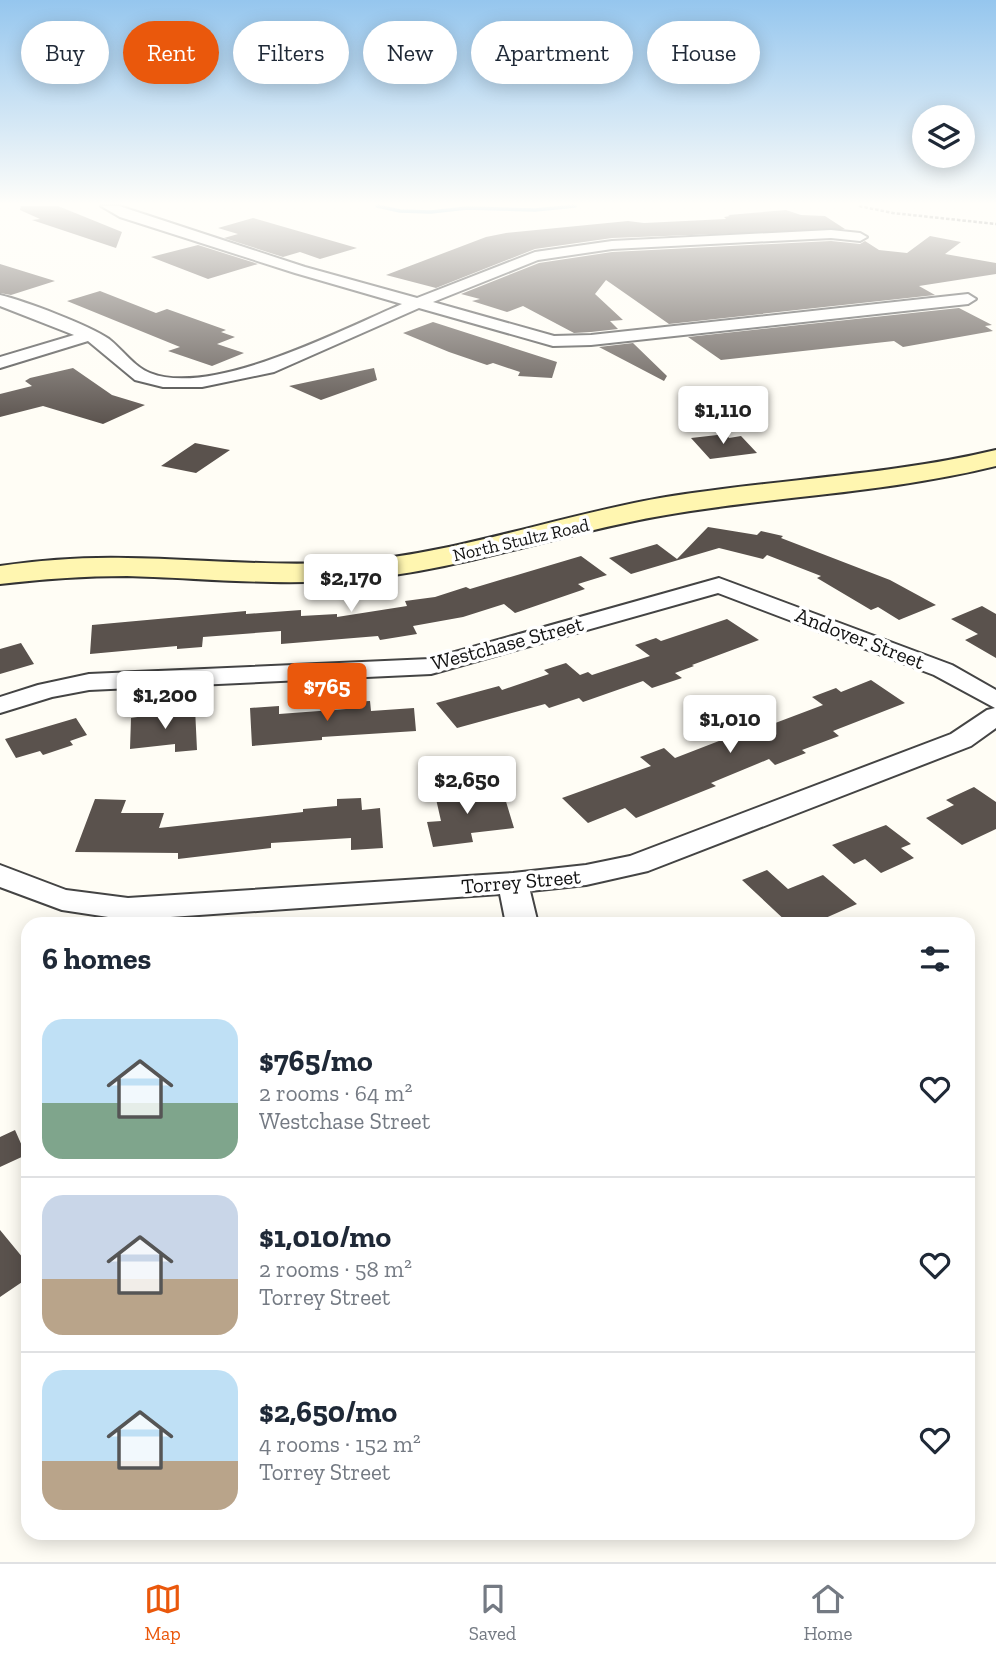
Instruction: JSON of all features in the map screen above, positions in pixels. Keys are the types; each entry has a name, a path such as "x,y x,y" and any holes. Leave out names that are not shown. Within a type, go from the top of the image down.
{"street":[{"path":"334,279 528,336 566,342 968,299"},
{"path":"0,300 90,335 141,376 163,382 202,382 268,368 476,279"},
{"path":"0,363 90,335"},
{"name":"North Stultz Road","path":"0,575 92,566 262,574 352,571 442,558 664,507 886,479 996,458"},
{"name":"Andover Street","path":"719,585 943,670 996,701"},
{"name":"Westchase Street","path":"0,705 47,690 89,682 431,666 719,585"},
{"name":"Torrey Street","path":"9,880 96,916 128,909 513,883 586,875 637,864 961,740 996,716"},
{"path":"513,883 520,917"}],"building":[{"path":"0,279 55,281 11,295 0,293"},
{"path":"401,279 459,279 436,288"},
{"path":"499,279 965,279 919,286 935,295 669,324 606,280 595,294 623,320 610,321 618,329 574,333 523,306 507,312 472,301 480,299 461,294"},
{"path":"100,291 156,313 167,309 226,330 221,332 235,337 217,344 244,353 212,366 168,351 180,347 67,301"},
{"path":"959,308 992,325 985,326 993,331 903,347 894,341 721,360 688,337"},
{"path":"433,322 557,362 552,378 518,376 520,372 493,363 487,365 403,333"},
{"path":"633,343 667,376 664,381 599,347"},
{"path":"73,368 112,395 145,405 103,424 43,406 0,417 0,394 32,386 25,381 30,378"},
{"path":"374,368 377,380 321,400 289,386"},
{"path":"726,434 729,438 741,436 757,453 710,459 691,438"},
{"path":"195,443 230,450 196,473 161,466"},
{"path":"708,527 757,535 761,531 783,536 781,538 890,580 936,605 899,620 878,607 871,610 817,578 821,576 767,555 763,559 719,548 631,574 609,558 657,544 677,559"},
{"path":"581,556 607,575 578,584 585,589 515,613 504,604 463,617 413,626 417,634 380,640 378,636 281,644 281,631 203,637 202,647 177,649 177,646 90,654 92,625 246,611 246,614 301,610 301,616 337,614 337,617 407,606 405,601 435,597 466,587 470,589"},
{"path":"982,606 996,614 996,658 965,640 978,634 951,619"},
{"path":"727,619 759,640 692,665 694,666 675,673 682,678 652,688 643,681 583,702 579,698 549,708 545,704 457,728 436,703 499,686 502,690 549,674 544,670 566,663 580,675 588,672 592,675 650,656 635,645 656,638 661,641"},
{"path":"21,643 34,664 0,674 0,649"},
{"path":"871,680 905,703 833,731 839,736 802,750 806,753 775,765 769,759 711,783 716,786 636,818 625,808 588,823 562,798 651,766 640,757 664,748 675,758 737,734 727,726 750,718 762,728 823,705 812,697 836,688 841,692"},
{"path":"370,701 371,711 414,708 416,731 322,737 322,740 252,746 250,708 279,706 279,714 346,709 346,702"},
{"path":"195,708 197,750 175,752 175,744 130,749 131,718"},
{"path":"76,718 87,735 70,741 73,745 43,755 40,751 16,758 5,739"},
{"path":"468,786 472,799 504,795 514,828 471,833 473,842 433,847 427,822 441,821 434,790"},
{"path":"974,787 996,802 996,829 962,845 926,818 954,805 946,800"},
{"path":"361,798 362,810 380,808 383,848 351,850 351,838 271,843 271,848 178,859 178,853 75,852 95,799 126,800 121,813 164,813 159,828 303,812 303,809 337,806 337,799"},
{"path":"886,825 911,844 901,848 914,858 881,873 865,859 854,864 832,845"},
{"path":"767,870 788,889 823,875 857,904 828,917 782,917 742,880"},
{"path":"15,1130 21,1144 21,1157 0,1167 0,1137"},
{"path":"0,1230 21,1256 21,1283 0,1297"}]}
